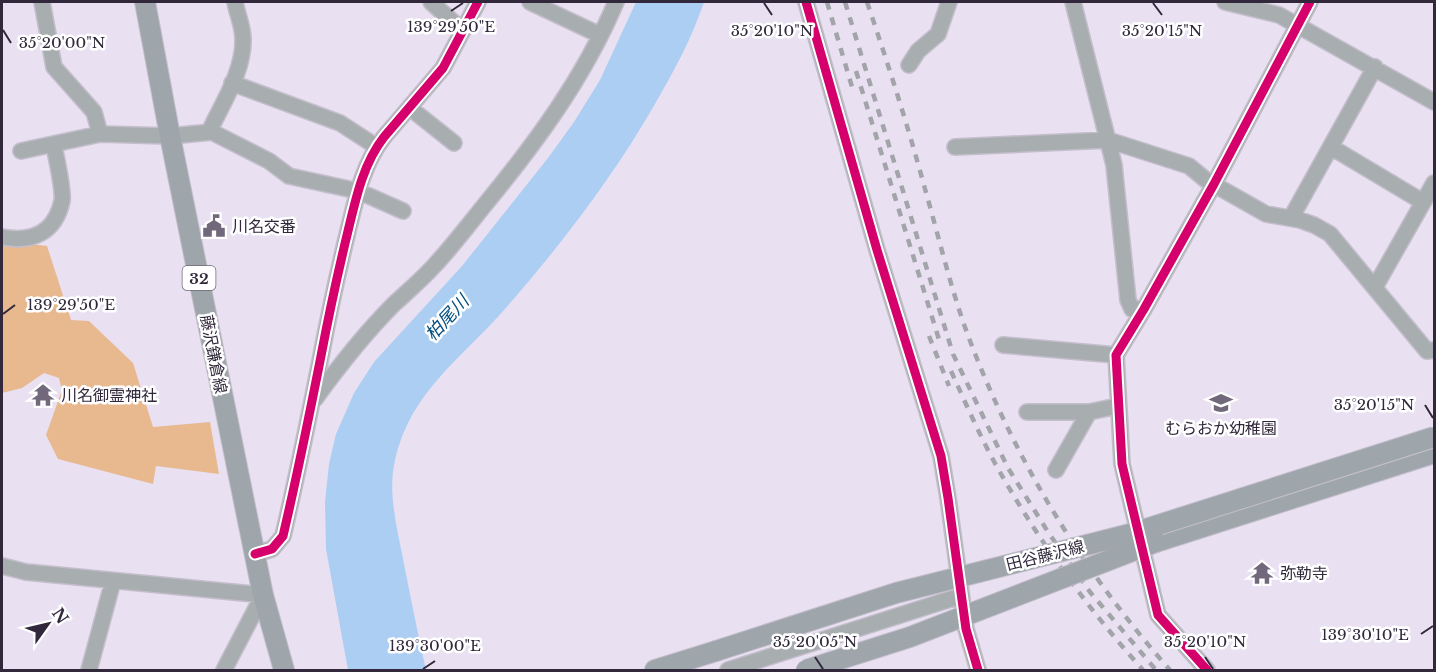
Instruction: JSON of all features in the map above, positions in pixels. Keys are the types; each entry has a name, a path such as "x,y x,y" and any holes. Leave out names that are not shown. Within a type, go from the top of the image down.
{"main road":[{"name":"藤沢鎌倉線","path":"145,2 263,595 284,670"},
{"name":"田谷藤沢線","path":"655,670 896,593 1131,534 1434,437"},
{"name":"田谷藤沢線","path":"806,670 910,638 1156,543 1434,453"}],"street":[{"path":"42,2 54,67 94,112 100,134"},
{"path":"209,132 232,83 243,44 242,28 235,2"},
{"path":"431,2 463,31"},
{"path":"255,554 272,549 283,536 312,404 334,287 358,191 376,147 443,68 478,2"},
{"path":"530,2 600,35"},
{"path":"312,404 359,342 432,268 526,155 556,112 616,2"},
{"path":"806,2 877,250 940,456 948,498 960,596 966,629 978,670"},
{"path":"909,65 918,51 938,34 949,2"},
{"path":"1073,2 1116,179 1128,300 1132,309 1144,309"},
{"path":"1225,2 1280,8 1297,25 1434,102"},
{"path":"1207,670 1158,615 1122,464 1116,355 1214,184 1310,2"},
{"path":"1291,218 1375,67"},
{"path":"232,83 340,123 376,147"},
{"path":"410,108 454,143"},
{"path":"21,151 100,134 170,136 209,132 269,161 290,176 358,191 403,211"},
{"path":"955,147 1108,140 1189,166 1214,184 1266,214 1314,225 1330,234 1427,351 1434,350"},
{"path":"2,237 34,237 53,225 62,200 54,145"},
{"path":"1330,147 1424,202"},
{"path":"1375,287 1434,183"},
{"path":"1003,345 1116,355"},
{"path":"1027,412 1089,412 1118,406"},
{"path":"1056,470 1089,412"},
{"path":"2,566 26,572 263,595 224,670"},
{"path":"89,670 114,581"},
{"path":"728,670 960,596"}],"shaded area":[{"path":"2,241 47,246 71,320 89,321 133,363 153,427 210,422 219,474 156,466 153,484 58,459 46,435 62,390 59,378 44,373 22,388 2,393"}],"water":[{"name":"柏尾川","path":"636,2 704,2 669,79 639,131 604,184 526,285 425,395 402,436 393,473 394,512 426,670 348,670 326,549 325,502 329,464 336,434 354,393 374,362 462,266 574,122 600,80"}],"railway":[{"path":"827,2 852,87"},
{"path":"845,2 953,354 1008,468 1048,532 1090,592 1156,670"},
{"path":"867,2 905,118 958,307 990,390 1010,433 1056,517 1110,596 1170,670"},
{"path":"856,71 941,346"},
{"path":"929,336 949,386"},
{"path":"951,371 994,462 1032,526 1085,600 1143,670"}],"cycle path":[{"path":"255,554 272,549 283,536 337,277 365,170 384,137 443,68 478,2"},
{"path":"806,2 877,250 941,456 966,629 978,670"},
{"path":"1207,670 1158,615 1122,464 1116,355 1214,184 1310,2"}],"place":[{"name":"川名交番","path":"214,226"},
{"name":"川名御霊神社","path":"43,395"},
{"name":"むらおか幼稚園","path":"1221,403"},
{"name":"弥勒寺","path":"1262,573"}]}
